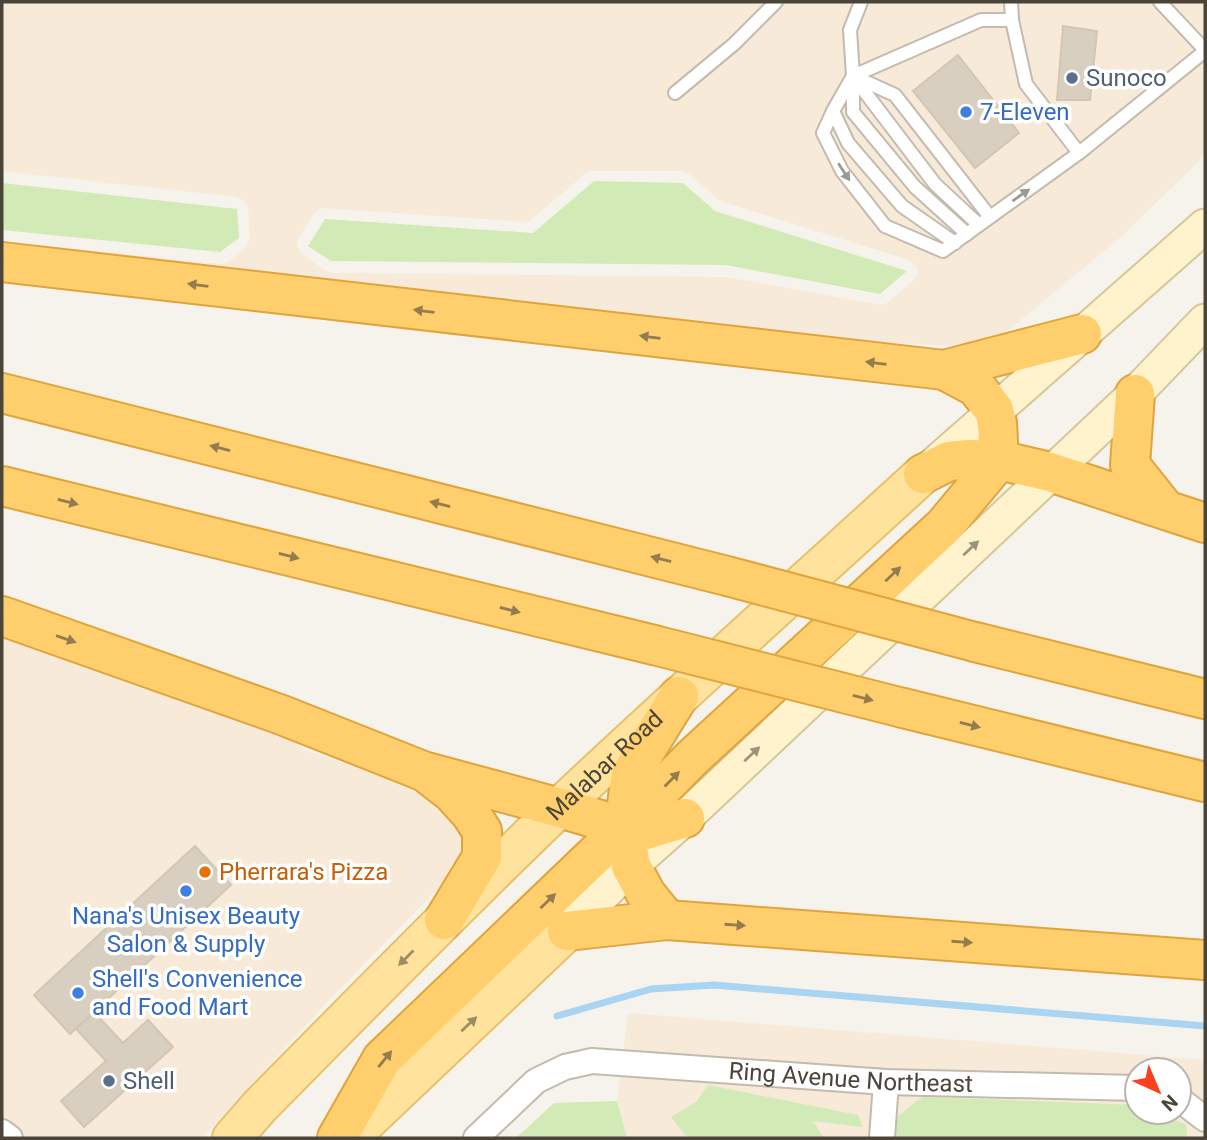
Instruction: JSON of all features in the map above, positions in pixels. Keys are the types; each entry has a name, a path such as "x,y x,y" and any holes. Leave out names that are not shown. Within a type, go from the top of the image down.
{"highway":[{"path":"2,262 944,370 1082,334"},
{"path":"337,1138 382,1059 624,827 692,758 944,526 999,460 994,410 976,387 944,370"},
{"path":"2,393 1205,699"},
{"path":"1135,394 1130,465 1165,509"},
{"path":"923,474 949,461 999,460 1050,472 1205,523"},
{"path":"2,486 1205,782"},
{"path":"2,617 282,715 423,771 642,831 685,818"},
{"path":"667,920 646,894 631,866 624,827 631,774 679,696"},
{"path":"423,771 452,793 471,814 481,831 482,857 444,920"},
{"path":"567,931 667,920 1205,960"}],"main road":[{"name":"Malabar Road","path":"232,1138 260,1106 444,920 679,696 994,410 1194,236"},
{"path":"349,1138 567,931 631,866 1135,394 1205,321"}],"street":[{"name":"Ring Avenue Northeast","path":"476,1138 536,1081 565,1066 592,1061 886,1083 1123,1088"},
{"path":"883,1138 886,1083"},
{"path":"2,1132 10,1138"}],"lane":[{"path":"675,93 734,44 776,2"},
{"path":"861,2 850,30 853,112 915,187 967,234"},
{"path":"1011,2 1012,20 1026,84 1079,153"},
{"path":"1012,20 981,20 853,76 832,111 823,134 842,171 885,226 943,251 1079,153 1205,50 1160,2"},
{"path":"853,76 895,95 990,217"},
{"path":"853,76 935,184 979,225"},
{"path":"832,111 848,143 902,206 955,243"}],"shaded area":[{"path":"2,2 1205,2 1205,155 1121,237 993,343 978,347 675,326 2,249 2,241 221,264 228,262 246,247 250,239 248,206 237,197 2,171","holes":["589,171 682,171 720,201 909,260 917,267 918,274 882,305 726,277 332,273 303,255 297,246 298,239 315,212 321,208 528,222"]},
{"path":"2,633 271,724 304,750 411,784 435,797 465,833 458,868 332,997 202,1138 20,1138 2,1119"},
{"path":"628,1013 1156,1056 1123,1056 1123,1126 1193,1126 1193,1059 1205,1060 1205,1138 627,1138 617,1101"}],"green space":[{"path":"594,181 683,183 715,211 907,271 880,294 726,265 331,261 308,246 325,219 533,233"},
{"path":"2,183 237,209 239,238 220,252 2,230"},
{"path":"708,1085 858,1115 863,1127 813,1121 824,1138 688,1138 671,1117 696,1102"},
{"path":"922,1097 1123,1104 1123,1126 1186,1126 1187,1138 896,1138 897,1117"},
{"path":"617,1101 627,1138 516,1138 554,1103"}],"building":[{"path":"1063,26 1097,31 1090,100 1057,100"},
{"name":"7-Eleven","path":"958,55 1019,133 975,168 913,91"},
{"path":"195,846 231,885 70,1034 34,995"},
{"name":"Shell","path":"94,1012 123,1043 148,1020 173,1047 84,1127 61,1101 106,1061 76,1029"}],"waterway":[{"path":"557,1016 651,989 714,985 1205,1026"}],"place":[{"name":"Sunoco","path":"1072,78"},
{"name":"7-Eleven","path":"966,112"},
{"name":"Pherrara's Pizza","path":"205,872"},
{"name":"Nana's Unisex Beauty Salon & Supply","path":"186,891"},
{"name":"Shell's Convenience and Food Mart","path":"78,993"},
{"name":"Shell","path":"109,1081"}]}
